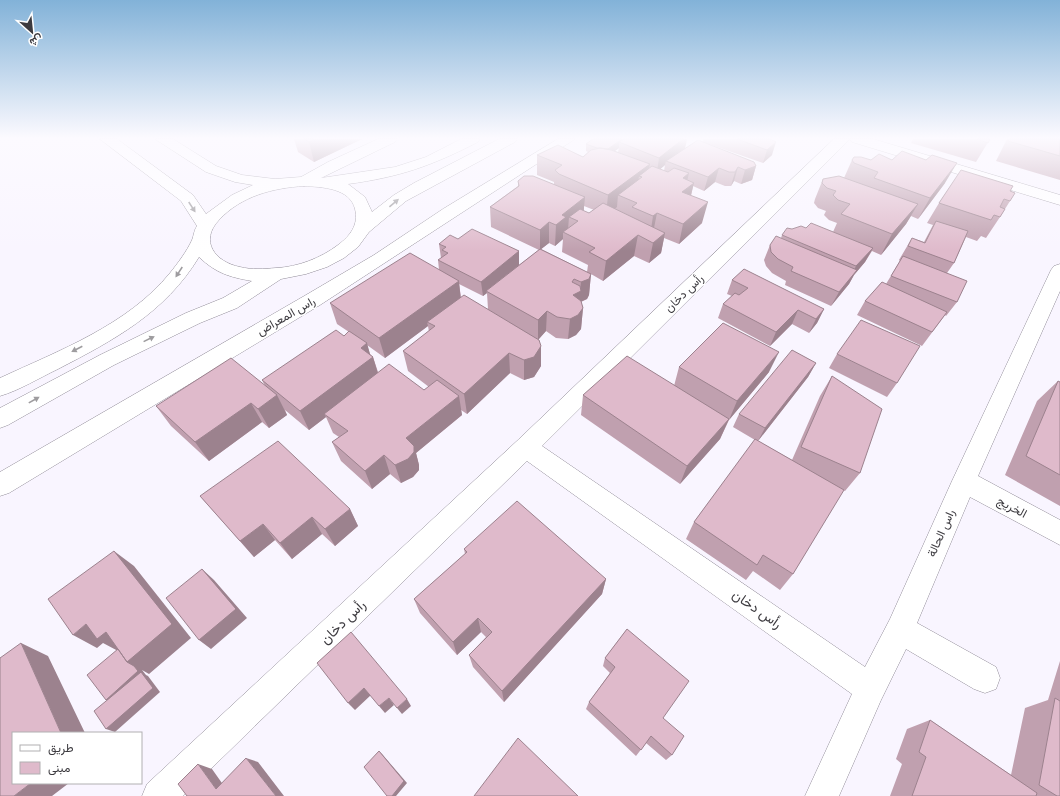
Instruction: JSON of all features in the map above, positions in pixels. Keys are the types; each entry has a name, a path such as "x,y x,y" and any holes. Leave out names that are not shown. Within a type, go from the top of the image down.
{"street":[{"path":"157,176 187,198 203,232 204,252 214,263 225,268 252,275 276,275 306,269 332,258 352,243 363,228 400,198 439,176"},
{"path":"232,176 240,179 280,183"},
{"path":"304,181 313,176"},
{"path":"326,183 375,176"},
{"name":"راس المعراض","path":"0,485 313,300 380,259 449,212 507,176"},
{"name":"رأس دخان","path":"159,796 526,447 805,176"},
{"path":"981,176 1060,200"},
{"path":"0,388 87,344 125,322 151,302 173,281 217,210 235,198 257,188 280,183 304,181 326,183 346,189 360,199 366,212 363,228"},
{"name":"راس الحالة","path":"822,796 870,689 900,629 964,481 1060,270"},
{"path":"0,418 107,360 193,318 230,303 276,275"},
{"name":"رأس دخان","path":"526,447 870,689"},
{"name":"الخريج","path":"964,481 1060,533"},
{"path":"900,629 985,678"}],"building":[{"path":"524,176 533,176 585,197 562,215 566,217 556,225 549,222 540,230 490,207 519,186 518,181"},
{"path":"564,176 634,176 608,195"},
{"path":"639,176 685,176 683,178 694,183 682,192 708,202 683,224 657,213 653,216 632,207 637,203 618,195 642,177"},
{"path":"839,176 918,204 892,234 841,214 850,204 838,200 833,195 836,191 827,188 822,183 823,179"},
{"path":"875,176 947,176 930,198 874,178"},
{"path":"957,176 981,176 1013,186 1010,191 1015,193 1010,201 1004,199 1000,207 1005,209 1000,217 994,215 991,220 939,203"},
{"path":"603,203 665,233 653,243 638,235 606,261 589,252 595,248 563,232 578,221 569,217 580,209 589,213"},
{"path":"936,221 968,231 954,263 908,246 912,238 925,243"},
{"path":"811,223 873,248 856,266 782,235 787,228 792,229 801,226 806,228"},
{"path":"472,229 519,251 481,282 438,260 448,253 442,250 446,247 439,244 450,235 458,239"},
{"path":"776,236 857,270 839,292 791,271 793,267 778,259 771,252 770,245"},
{"path":"540,249 591,274 589,279 581,282 574,279 572,282 580,286 581,291 573,295 581,301 583,308 578,315 570,319 557,317 547,311 538,320 486,291"},
{"path":"410,253 459,281 379,338 330,303"},
{"path":"903,256 967,281 957,302 891,276"},
{"path":"744,269 824,309 816,319 798,310 776,332 723,304 735,293 739,295 748,288 732,280"},
{"path":"882,282 947,312 932,332 865,301"},
{"path":"464,295 539,340 541,346 534,357 524,360 509,353 464,394 403,351 435,326 427,322"},
{"path":"861,320 920,346 897,383 837,354"},
{"path":"723,323 779,352 737,401 679,367"},
{"path":"336,330 344,336 349,331 367,343 361,348 373,357 300,411 262,380"},
{"path":"792,350 816,363 765,428 739,414"},
{"path":"627,356 729,419 687,466 583,395"},
{"path":"231,358 277,395 258,409 251,403 195,442 156,406"},
{"path":"389,364 424,390 437,380 459,396 406,438 414,446 414,452 408,459 395,465 384,455 365,471 332,442 348,431 324,414"},
{"path":"832,376 882,409 860,473 801,447"},
{"path":"1058,381 1060,382 1060,475 1026,456"},
{"path":"755,439 844,490 793,574 763,555 757,565 694,522"},
{"path":"278,441 350,509 325,529 312,517 280,543 263,524 240,541 200,496"},
{"path":"517,501 606,579 502,691 469,655 492,632 478,618 453,642 414,599 467,552 464,549"},
{"path":"114,551 172,624 127,662 106,632 97,639 86,624 73,635 48,599"},
{"path":"202,569 236,609 199,640 166,598"},
{"path":"627,629 689,681 663,718 684,736 672,755 651,736 641,750 589,702 615,667 605,658"},
{"path":"351,632 407,699 397,708 389,698 379,706 364,688 348,703 317,663"},
{"path":"21,643 61,732 12,732 12,784 30,784 14,796 0,796 0,658"},
{"path":"118,649 127,662 134,666 138,671 106,700 87,675"},
{"path":"141,672 153,688 106,729 94,711"},
{"path":"1055,698 1060,701 1060,796 1057,796 1039,785"},
{"path":"930,720 1037,793 1036,796 912,796 926,757 919,752"},
{"path":"518,738 578,796 474,796"},
{"path":"379,751 404,781 392,796 387,796 364,767"},
{"path":"246,758 276,796 187,796 178,784 198,764 216,789"}]}
